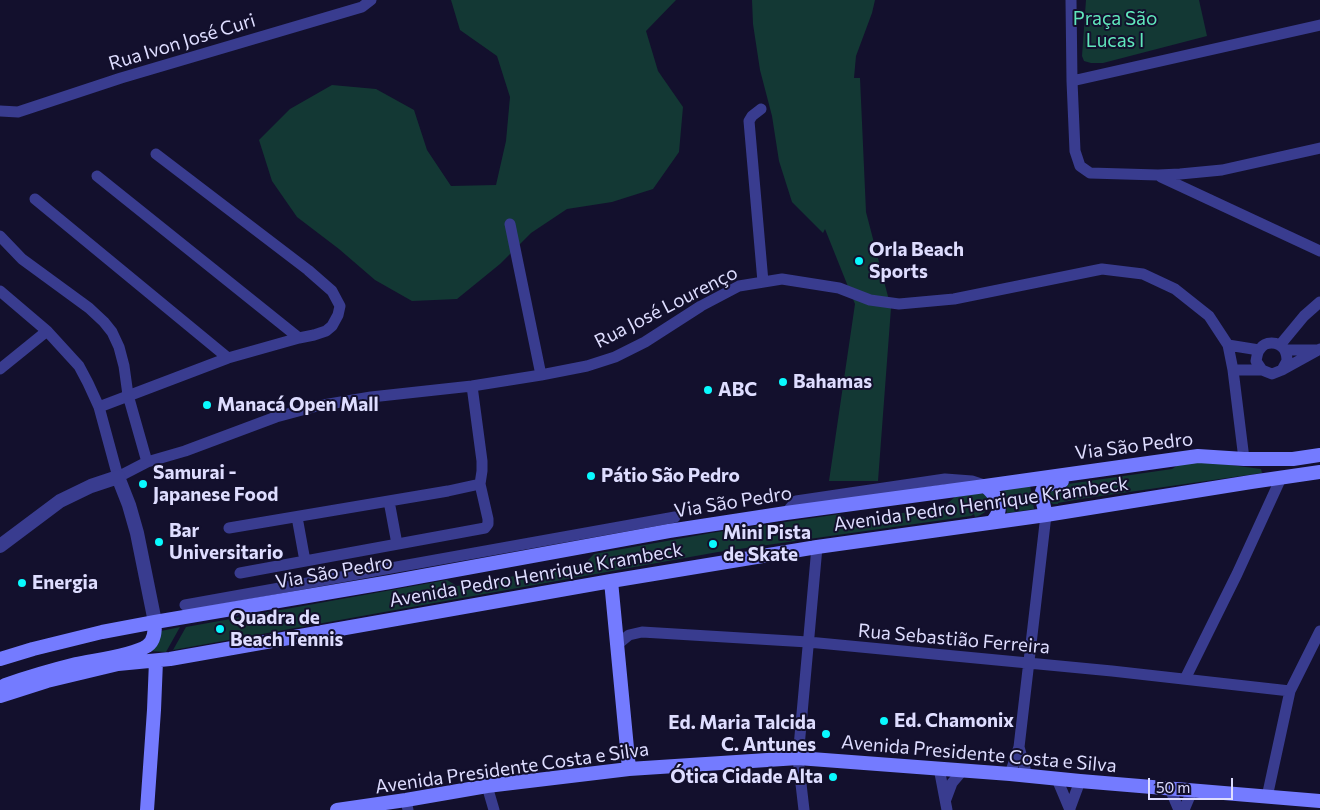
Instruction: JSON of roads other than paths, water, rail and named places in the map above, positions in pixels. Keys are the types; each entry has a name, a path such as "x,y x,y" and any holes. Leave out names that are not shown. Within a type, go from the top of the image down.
{"main road":[{"name":"Via São Pedro","path":"155,622 390,582 669,531 786,513 1198,456 1244,459 1293,459 1320,455"},
{"path":"1046,515 1041,492 1050,483 1165,466 1175,459"},
{"name":"Avenida Pedro Henrique Krambeck","path":"0,696 47,681 118,664 156,661 611,581 817,547 1046,515 1320,472"},
{"path":"985,486 998,499 999,506 996,517 992,522"},
{"path":"611,581 629,769"},
{"path":"0,659 102,632 155,622 155,632 149,645 134,652 74,664 0,687"},
{"path":"0,668 87,645 102,632"},
{"path":"147,810 156,661"},
{"name":"Avenida Presidente Costa e Silva","path":"337,810 407,805 487,786 629,769 798,758 939,768 1320,801"}],"street":[{"name":"Rua Ivon José Curi","path":"0,111 18,112 121,78 362,7 371,0"},
{"path":"1071,0 1075,151 1080,166 1090,173 1158,175 1222,170 1320,148"},
{"path":"1072,81 1320,26"},
{"path":"762,109 752,116 749,122 763,282"},
{"path":"99,407 228,358 314,335 332,326 338,315 340,306 332,291 308,270 156,154"},
{"path":"1158,175 1320,251"},
{"path":"97,176 299,338"},
{"path":"35,199 228,358"},
{"path":"510,224 541,375"},
{"path":"0,236 22,259 89,308 112,332 119,347 128,395 147,462"},
{"name":"Rua José Lourenço","path":"0,546 67,497 147,462 185,451 276,417 317,406 370,397 472,386 587,366 615,357 645,342 701,306 739,286 763,282 782,279 839,288 870,300 899,304 954,299 1102,270 1144,274 1175,289 1209,316 1228,345"},
{"path":"0,291 47,331 79,366 99,407 118,476 137,533 155,622"},
{"path":"1282,348 1304,316 1320,302"},
{"path":"0,369 47,331"},
{"path":"1262,370 1256,361 1259,350 1264,345 1272,343 1282,348 1319,350"},
{"path":"1244,459 1228,345 1259,350"},
{"path":"1282,348 1287,360 1282,370"},
{"path":"1233,370 1262,370 1272,374 1319,350"},
{"path":"240,573 485,528 488,524 488,519 480,484 482,461 472,386"},
{"path":"1185,679 1237,574 1281,478"},
{"path":"228,528 480,484"},
{"path":"389,501 397,544"},
{"path":"1010,774 1019,747 1046,515"},
{"path":"297,516 305,561"},
{"name":"Avenida Pedro Henrique Krambeck","path":"185,605 675,517"},
{"path":"804,810 798,758 817,547"},
{"path":"1267,797 1290,692 1320,631"},
{"name":"Rua Sebastião Ferreira","path":"618,644 630,635 642,632 808,642 1112,671 1290,692"},
{"path":"1019,747 1027,776"},
{"path":"939,768 946,805"},
{"path":"946,805 952,783 963,770"},
{"path":"1057,779 1070,809"},
{"path":"1070,809 1080,781"},
{"path":"487,786 494,810"},
{"path":"1170,789 1180,810"},
{"path":"1184,810 1192,791"}],"place":[{"name":"Orla Beach Sports","path":"859,261"},
{"name":"Bahamas","path":"783,382"},
{"name":"ABC","path":"708,390"},
{"name":"Manacá Open Mall","path":"207,405"},
{"name":"Pátio São Pedro","path":"591,476"},
{"name":"Samurai - Japanese Food","path":"143,484"},
{"name":"Bar Universitario","path":"159,542"},
{"name":"Mini Pista de Skate","path":"713,544"},
{"name":"Energia","path":"22,583"},
{"name":"Quadra de Beach Tennis","path":"220,629"},
{"name":"Ed. Chamonix","path":"884,721"},
{"name":"Ed. Maria Talcida C. Antunes","path":"826,734"},
{"name":"Ótica Cidade Alta","path":"833,777"}],"park label":[{"name":"Praça São Lucas I","path":"1115,30"}]}
